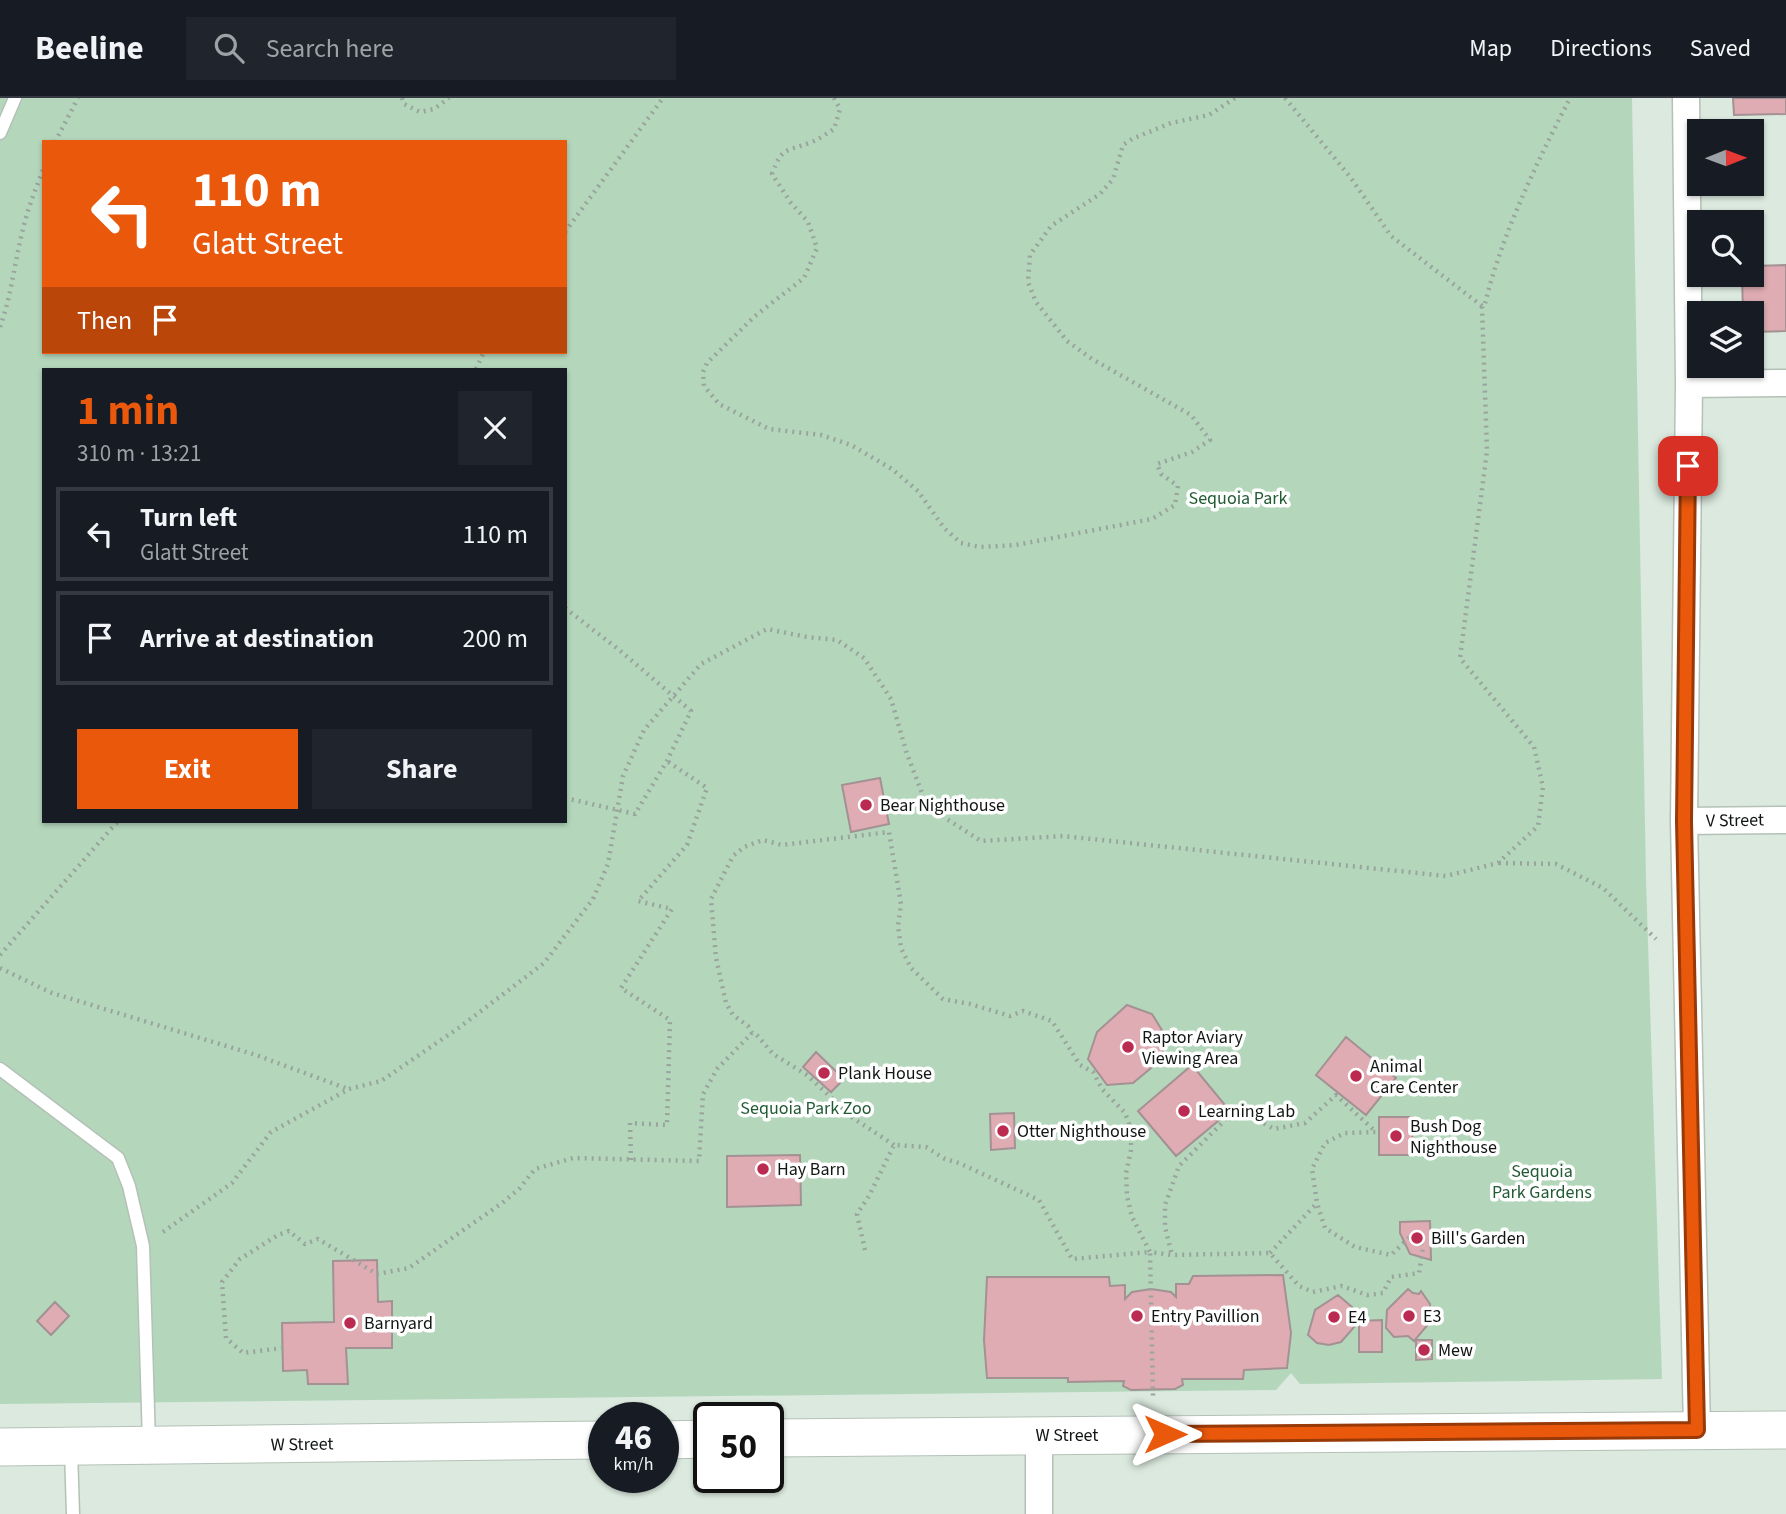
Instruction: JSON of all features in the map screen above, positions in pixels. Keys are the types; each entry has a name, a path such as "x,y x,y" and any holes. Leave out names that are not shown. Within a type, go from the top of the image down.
{"main road":[{"name":"W Street","path":"784,1438 1786,1430"},
{"name":"W Street","path":"0,1447 588,1440"}],"street":[{"path":"1686,98 1689,384 1684,821 1697,1430"},
{"path":"1689,384 1786,383"},
{"name":"V Street","path":"1684,821 1786,820"},
{"path":"1039,1435 1039,1514"}],"lane":[{"path":"0,133 16,98"},
{"path":"0,1069 118,1158 129,1186 143,1246 149,1446"},
{"path":"71,1446 73,1514"}],"path":[{"path":"56,140 78,98"},
{"path":"402,98 404,104 420,112 434,109 449,98"},
{"path":"567,229 663,98"},
{"path":"834,98 840,109 834,129 811,142 785,149 772,174 791,203 808,222 817,248 804,278 725,343 707,363 703,372 704,386 719,404 769,429 821,435 851,445 892,469 918,491 944,528 961,543 980,547 1016,545 1152,519 1175,505 1178,486 1161,474 1157,464 1192,452 1210,440 1191,415 1103,365 1067,341 1036,302 1028,282 1030,255 1051,226 1100,194 1113,179 1124,145 1171,123 1209,115 1235,98"},
{"path":"1285,98 1350,178 1391,236 1482,306"},
{"path":"1498,863 1538,826 1543,787 1534,747 1460,658 1487,451 1482,306 1485,304 1493,269 1570,98"},
{"path":"0,327 11,298 10,286 24,223 42,173"},
{"path":"567,610 691,711 667,761 635,814 567,798"},
{"path":"143,1246 232,1183 271,1132 349,1089 381,1081 460,1027 544,963 593,899 608,864 623,776 644,730 701,664 767,629 837,640 864,658 891,699 907,754 927,806 981,841 1063,836 1446,876 1498,863 1556,864 1603,888 1686,968"},
{"path":"631,1160 630,1123 667,1125 670,1020 621,988 672,909 638,901 687,845 707,788 667,761"},
{"path":"0,955 116,823"},
{"path":"1153,1396 1150,1252 1132,1217 1127,1196 1126,1173 1131,1150 1131,1129 1125,1113 1101,1089 1093,1072 1080,1065 1052,1021 1023,1011 1010,1017 970,1004 943,999 911,968 901,948 898,926 901,904 889,832 782,845 763,840 744,846 733,856 711,899 716,958 726,1003 733,1015 748,1026 774,1054 807,1075 853,1118 894,1145 926,1147 1039,1200 1072,1259 1150,1252 1172,1255 1270,1253 1317,1203"},
{"path":"0,968 52,993 256,1055 349,1089"},
{"path":"283,1348 243,1353 226,1338 222,1282 240,1259 289,1231 305,1244 318,1239 377,1275 409,1268 502,1203 519,1189 535,1169 573,1158 699,1161 703,1094 717,1069 752,1033"},
{"path":"1172,1255 1165,1227 1166,1205 1179,1166 1234,1111 1245,1108 1256,1119 1274,1129 1305,1123 1336,1095 1376,1132 1345,1133 1325,1143 1312,1169 1317,1203 1325,1228 1355,1247 1391,1255 1414,1233 1423,1247 1419,1273 1391,1277 1383,1293 1367,1294 1342,1286 1313,1292 1299,1286 1270,1253"},
{"path":"865,1250 857,1214 894,1145"}],"green space":[{"path":"0,98 1632,98 1646,880 1662,1379 1300,1384 1291,1373 1276,1390 0,1404"}],"building":[{"path":"1733,98 1786,98 1786,114 1734,115"},
{"path":"1786,265 1786,331 1764,332 1764,301 1743,301 1742,287 1764,287 1764,266"},
{"name":"Bear Nighthouse","path":"880,778 889,824 851,832 842,785"},
{"name":"Raptor Aviary Viewing Area","path":"1127,1005 1152,1014 1165,1035 1162,1059 1133,1083 1107,1085 1088,1059 1097,1032"},
{"name":"Animal Care Center","path":"1346,1037 1396,1078 1366,1115 1316,1075"},
{"name":"Plank House","path":"816,1052 844,1079 831,1092 803,1067"},
{"name":"Learning Lab","path":"1192,1065 1230,1111 1176,1156 1138,1111"},
{"name":"Otter Nighthouse","path":"1014,1113 1015,1148 991,1150 990,1114"},
{"name":"Bush Dog Nighthouse","path":"1379,1117 1413,1117 1412,1155 1379,1155"},
{"name":"Hay Barn","path":"800,1155 801,1205 727,1207 727,1156"},
{"name":"Bill's Garden","path":"1430,1221 1431,1260 1410,1254 1400,1233 1400,1222"},
{"name":"Barnyard","path":"377,1260 378,1302 392,1301 392,1348 346,1348 348,1384 308,1384 307,1370 283,1371 282,1323 334,1322 333,1261"},
{"name":"Entry Pavillion","path":"1283,1275 1291,1333 1287,1368 1244,1370 1243,1379 1182,1379 1183,1385 1175,1389 1131,1390 1123,1386 1124,1381 1068,1382 1068,1378 987,1378 984,1340 987,1277 1109,1277 1110,1286 1125,1285 1125,1299 1132,1292 1151,1289 1171,1292 1176,1297 1176,1284 1189,1284 1193,1276"},
{"name":"E3","path":"1408,1289 1419,1294 1421,1291 1430,1304 1431,1321 1414,1341 1408,1336 1394,1337 1386,1328 1387,1310"},
{"name":"E4","path":"1338,1295 1359,1313 1351,1321 1356,1325 1341,1342 1329,1345 1317,1343 1308,1335 1315,1310"},
{"path":"55,1302 69,1316 51,1335 37,1321"},
{"path":"1382,1320 1382,1352 1359,1352 1359,1321"},
{"name":"Mew","path":"1416,1340 1432,1340 1432,1359 1416,1360"}],"place":[{"name":"Bear Nighthouse","path":"866,805"},
{"name":"Raptor Aviary Viewing Area","path":"1128,1047"},
{"name":"Plank House","path":"824,1073"},
{"name":"Animal Care Center","path":"1356,1076"},
{"name":"Learning Lab","path":"1184,1111"},
{"name":"Otter Nighthouse","path":"1003,1131"},
{"name":"Bush Dog Nighthouse","path":"1396,1136"},
{"name":"Hay Barn","path":"763,1169"},
{"name":"Bill's Garden","path":"1417,1238"},
{"name":"Entry Pavillion","path":"1137,1316"},
{"name":"E3","path":"1409,1316"},
{"name":"E4","path":"1334,1317"},
{"name":"Barnyard","path":"350,1323"},
{"name":"Mew","path":"1424,1350"}],"route":[{"path":"1165,1434 1697,1430 1684,821 1688,466"}],"park label":[{"name":"Sequoia Park","path":"1238,498"},
{"name":"Sequoia Park Zoo","path":"806,1108"},
{"name":"Sequoia Park Gardens","path":"1542,1181"}]}
